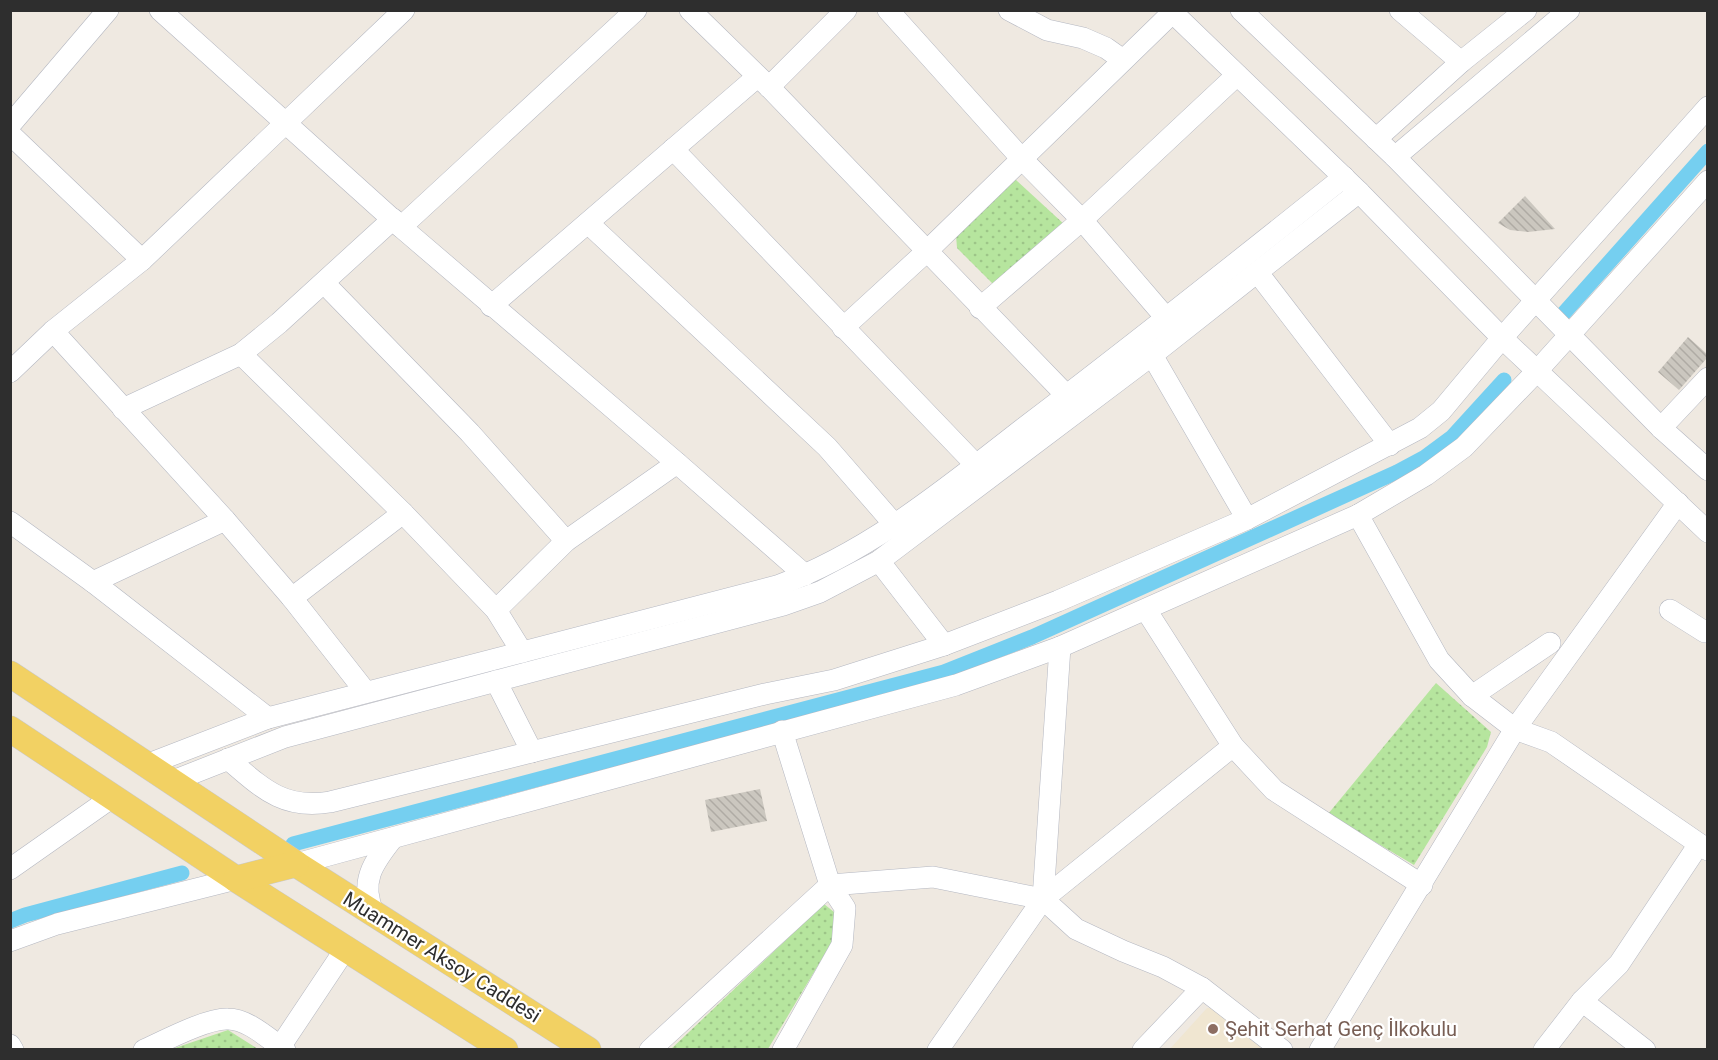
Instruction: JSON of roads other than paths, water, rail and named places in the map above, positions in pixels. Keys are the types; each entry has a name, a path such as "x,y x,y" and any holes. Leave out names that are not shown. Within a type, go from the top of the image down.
{"main road":[{"name":"Muammer Aksoy Caddesi","path":"10,674 296,864 588,1050"},
{"path":"10,729 236,879 505,1050"},
{"path":"236,879 296,864"}],"street":[{"path":"10,125 108,10"},
{"path":"160,10 491,306 805,575"},
{"path":"123,409 241,354 397,223 636,10"},
{"path":"690,10 763,82 1067,396"},
{"path":"491,306 673,149 763,82 846,10"},
{"path":"888,10 1021,158 1082,220 1167,319"},
{"path":"1009,10 1047,30 1083,38 1106,48 1123,60"},
{"path":"1241,10 1395,157 1535,302 1661,428 1707,470"},
{"path":"1400,10 1461,62"},
{"path":"1376,139 1461,62 1526,10"},
{"path":"1395,157 1569,10"},
{"path":"843,328 926,252 1171,12 1344,177 1502,338 1707,532"},
{"path":"10,372 53,331 142,260 285,124 392,14"},
{"path":"980,308 1082,220 1237,75"},
{"path":"228,759 272,795 293,802 318,804 765,694 834,680 944,645 1058,601 1246,519 1420,428 1441,411 1502,338 1707,106"},
{"path":"10,134 142,260"},
{"path":"673,149 976,465"},
{"path":"146,765 268,718 766,588 805,575 866,544 976,465 1167,319 1344,177"},
{"path":"296,864 956,685 1060,647 1358,515 1426,475 1464,447 1537,371 1707,181"},
{"path":"173,781 285,737 783,605 820,592 879,561 1152,356 1359,192"},
{"path":"588,224 827,447 894,524"},
{"path":"1258,273 1389,445"},
{"path":"324,283 470,433 566,541"},
{"path":"53,331 225,520 292,598 365,692"},
{"path":"241,354 403,513 496,610 522,652"},
{"path":"1152,356 1246,519"},
{"path":"1661,428 1707,378"},
{"path":"496,610 566,541 677,463"},
{"path":"1320,1050 1515,729 1677,503"},
{"path":"292,598 403,513"},
{"path":"1358,515 1439,660 1472,696 1515,729 1551,742 1703,847 1619,964 1582,1001 1544,1050"},
{"path":"93,582 225,520"},
{"path":"10,522 93,582 268,718"},
{"path":"879,561 944,645"},
{"path":"1146,610 1233,746 1274,790 1422,885"},
{"path":"1670,610 1705,632 1707,631"},
{"path":"1472,696 1550,643"},
{"path":"1043,899 1060,647"},
{"path":"496,681 532,752"},
{"path":"782,731 830,885 845,908 842,945 783,1050"},
{"path":"938,1050 1043,899 1233,746"},
{"path":"10,869 114,796"},
{"path":"374,914 368,901 369,876 382,851 393,838"},
{"path":"650,1050 830,885 933,877 1043,899 1076,928 1163,967 1202,988 1282,1050"},
{"path":"10,941 57,924 236,879"},
{"path":"144,1050 213,1021 229,1018 250,1026 282,1049 346,948"},
{"path":"1143,1050 1202,988"},
{"path":"1582,1001 1645,1050"},
{"path":"10,1045 13,1050"}],"waterway":[{"path":"1564,313 1708,151"},
{"path":"293,844 944,672 1032,637 1397,472 1425,457 1452,437 1504,380"},
{"path":"10,921 182,873"}],"place":[{"name":"Şehit Serhat Genç İlkokulu","path":"1213,1029"}]}
